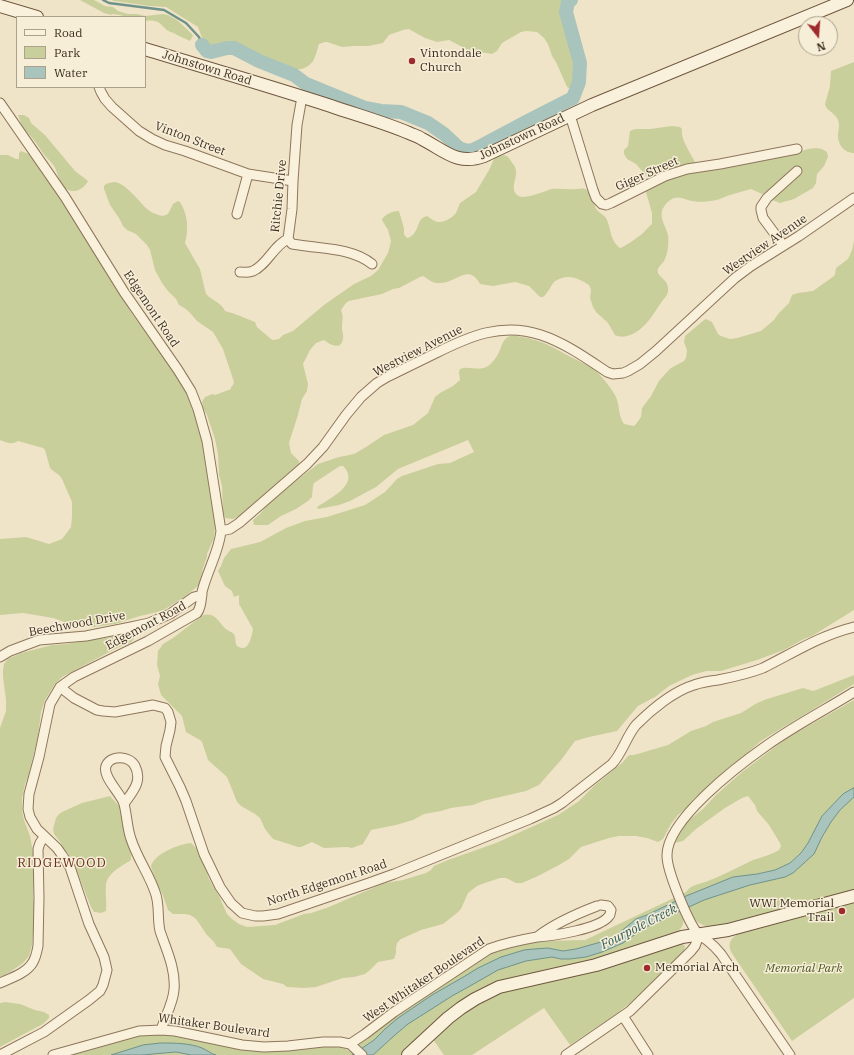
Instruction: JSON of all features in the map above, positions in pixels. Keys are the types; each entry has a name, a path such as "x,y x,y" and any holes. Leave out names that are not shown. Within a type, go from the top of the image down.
{"street":[{"name":"Johnstown Road","path":"146,49 302,97 408,132 456,158 477,159 616,95 847,0"},
{"path":"0,6 34,16"},
{"name":"Vinton Street","path":"99,88 105,99 112,107 139,131 152,139 248,174 293,181"},
{"name":"Ritchie Drive","path":"240,272 253,271 288,239 292,209 297,125 302,97"},
{"name":"Edgemont Road","path":"0,103 61,190 124,292 191,391 201,416 207,441 221,531 218,546 206,578 201,606 197,613 148,641 80,673 60,687 53,698 48,711 39,757 29,794 28,809 30,817 37,829 60,852 70,867 89,924 104,957 107,970 103,985 95,995 78,1009 44,1032 0,1055"},
{"name":"Giger Street","path":"570,115 596,198 602,204 606,205 664,176 687,169 797,149"},
{"path":"783,245 763,218 761,210 767,198 797,171"},
{"path":"237,214 248,174"},
{"name":"Westview Avenue","path":"221,531 230,529 239,523 307,464 324,447 346,415 361,397 387,377 463,340 488,332 509,330 531,332 550,338 607,372 618,374 628,371 646,359 735,278 854,198"},
{"path":"288,239 292,244 356,254 372,264"},
{"name":"Beechwood Drive","path":"0,657 10,651 39,640 86,636 149,623 170,614 194,597 202,595"},
{"name":"North Edgemont Road","path":"60,687 74,698 97,710 115,712 153,705 165,708 171,722 165,757 186,801 204,854 220,887 230,903 242,913 263,916 278,914 369,883 554,808 612,764 619,755 626,739 634,728 657,707 677,692 698,683 738,676 755,671 770,665 817,639 843,629 854,627"},
{"path":"790,1055 721,954 713,945 699,935 691,924 670,871 667,853 674,832 689,812 706,794 766,746 854,692"},
{"path":"124,804 137,786 138,776 132,762 125,758 121,758 112,760 108,763 105,770 108,778 124,804 131,839 156,892 159,924 174,979 173,996 160,1030"},
{"path":"0,983 25,970 33,962 36,954 38,946 39,914 38,849 44,837"},
{"path":"408,1055 448,1018 475,999 493,990 591,966 675,939 728,930 854,896"},
{"name":"West Whitaker Boulevard","path":"356,1050 365,1034 394,1012 489,949 512,941 560,934 582,929 602,922 609,917 610,910 608,906 599,905 558,924 537,937"},
{"path":"566,1055 622,1016 636,1004 691,951 695,946 699,935"},
{"path":"622,1016 648,1055"},
{"name":"Whitaker Boulevard","path":"53,1055 139,1031 160,1030 175,1031 252,1046 274,1047 334,1041 340,1042 356,1050"}],"green space":[{"path":"80,0 94,0 105,6 113,7 118,11 145,16 123,16 104,13"},
{"path":"111,0 564,0 561,8 561,14 579,68 574,85 569,88 567,87 548,44 537,32 521,32 502,43 497,51 492,54 468,50 449,40 437,42 425,38 409,29 389,35 383,43 368,46 342,47 325,42 319,44 313,61 305,68 285,68 232,44 212,47 205,46 198,27 166,7"},
{"path":"163,14 168,15 177,20 193,36 190,41 170,32 156,21 146,21 145,16"},
{"path":"854,62 854,153 850,153 844,150 840,144 838,137 838,120 825,104 830,86 831,71"},
{"path":"18,115 24,115 29,118 31,123 45,135 75,171 88,181 81,189 72,191 63,186 54,166 24,128"},
{"path":"672,126 680,127 682,129 684,140 695,163 648,178 636,164 627,159 624,154 624,150 628,146 630,131 635,129 650,129"},
{"path":"816,148 827,152 828,157 824,166 817,174 816,183 813,188 794,199 780,203 772,200 767,192 762,194 751,189 713,201 696,202 677,198 672,199 667,203 662,211 662,220 668,235 668,248 664,261 658,268 658,272 668,285 667,295 645,325 627,336 621,337 615,335 608,323 596,312 590,298 591,290 589,285 580,280 569,277 555,281 543,297 540,297 529,286 515,282 493,286 480,284 476,278 467,274 447,282 438,283 435,283 423,276 399,288 382,294 349,301 341,310 343,317 342,342 338,346 329,344 324,340 316,343 310,350 303,364 308,384 307,391 302,399 289,443 291,453 299,461 299,466 287,474 242,515 233,519 225,518 223,512 222,486 219,475 218,454 215,439 202,402 205,397 231,389 233,385 234,382 223,349 213,332 197,321 186,309 179,305 176,299 162,283 155,270 150,250 147,245 136,234 127,230 123,226 110,205 104,189 106,184 114,182 119,183 128,189 148,209 158,215 163,216 168,214 173,204 178,201 180,202 185,212 187,223 185,243 200,269 206,294 225,311 255,322 257,327 273,340 279,339 283,335 293,331 324,305 354,284 371,276 378,270 388,253 391,241 388,230 382,219 385,216 392,212 399,211 404,228 404,234 408,238 415,232 421,220 427,216 434,221 443,222 456,213 460,203 476,192 496,157 506,156 514,166 516,174 514,190 520,197 534,195 552,189 585,189 588,191 592,196 597,210 606,218 612,238 616,245 620,248 640,235 652,224 652,213 646,192 647,189 654,184 694,171 749,163"},
{"path":"21,151 29,154 48,179 60,199 66,205 71,216 83,233 132,314 178,378 192,406 205,451 205,462 214,511 215,526 214,538 207,554 199,585 186,596 162,611 115,624 94,627 73,625 53,618 23,613 0,615 0,539 26,537 49,544 62,539 71,527 72,517 72,502 62,479 50,468 45,450 43,448 18,441 9,443 0,440 0,155 8,155 19,159 19,153"},
{"path":"854,241 854,610 812,636 784,650 721,671 706,671 692,675 669,686 655,697 638,706 617,731 575,741 539,785 526,791 483,801 473,805 424,814 413,820 371,830 363,844 352,848 324,848 312,842 298,847 273,839 265,829 260,818 237,802 227,777 208,760 202,742 186,732 182,716 161,695 158,684 160,676 157,665 158,651 163,644 203,615 207,614 214,616 226,629 234,634 237,646 244,648 248,645 253,629 239,604 239,595 234,597 232,591 225,586 218,571 224,558 231,549 260,542 286,528 305,521 327,517 365,505 385,492 397,479 402,476 438,464 450,463 474,452 468,440 398,469 376,487 350,501 339,505 318,509 317,507 336,495 346,485 348,473 343,466 340,466 314,483 312,497 308,501 268,525 254,525 253,520 280,493 318,464 354,454 384,435 413,425 428,413 435,397 460,380 460,369 485,368 496,357 505,339 512,336 529,338 542,342 592,368 598,373 615,395 624,424 634,426 641,417 642,408 651,396 659,381 671,368 684,361 686,358 687,350 684,342 685,336 704,320 706,319 712,322 718,334 730,339 761,331 774,320 789,303 792,295 813,291 834,276 836,268 848,259"},
{"path":"124,633 135,635 132,642 115,649 62,677 55,684 45,700 41,712 38,737 22,798 22,811 30,836 33,852 33,898 35,909 32,945 29,956 23,963 0,977 0,728 6,711 3,677 4,664 8,659 21,653 52,645 107,638"},
{"path":"854,675 854,684 761,741 730,766 715,781 693,799 686,809 678,815 663,839 658,842 636,836 619,836 609,838 581,847 569,859 522,883 516,883 506,878 500,878 477,886 468,893 461,909 443,924 421,930 401,939 397,943 394,959 378,962 365,974 343,978 316,987 304,988 287,987 283,984 263,979 241,964 230,949 217,947 195,918 185,914 173,914 168,910 151,867 156,858 167,850 191,843 197,849 209,879 227,914 232,919 247,927 275,925 304,914 329,907 382,884 403,880 426,873 434,866 496,843 558,815 579,801 630,755 668,745 691,731 741,713 757,703 767,699 803,688 813,691"},
{"path":"854,700 854,788 801,853 790,863 775,870 746,876 788,870 854,794 854,890 715,927 701,924 693,917 682,894 693,886 714,879 753,860 776,852 781,846 769,825 757,811 755,805 748,796 725,808 696,829 683,841 674,843 678,835 689,820 703,809 742,772 787,738"},
{"path":"110,796 121,808 131,860 112,873 109,877 106,885 106,911 101,913 94,912 91,907 73,861 54,834 53,829 56,818 62,812 82,803"},
{"path":"676,897 684,920 681,928 677,932 606,957 514,979 402,1055 369,1055 359,1045 359,1043 397,1014 493,951 505,947 538,941 585,940"},
{"name":"Memorial Park","path":"854,903 854,998 792,1041 733,955 730,949 731,940 738,934"},
{"path":"682,943 685,946 684,951 630,1003 570,1045 544,1008 472,1055 444,1055 432,1038 466,1009 497,993"},
{"path":"5,1002 20,1004 44,1012 49,1015 49,1018 43,1024 0,1047 0,1003"},
{"path":"153,1034 175,1035 251,1051 265,1052 330,1046 348,1050 355,1055 69,1055 129,1037"}],"water":[{"name":"Fourpole Creek","path":"854,788 854,797 840,810 831,822 814,854 793,873 785,877 750,885 704,900 644,928 623,943 602,952 586,957 570,959 552,957 526,961 498,970 452,996 408,1024 373,1055 352,1055 374,1040 398,1018 432,995 478,968 501,957 524,950 548,948 563,951 576,949 608,940 636,919 686,896 733,877 775,870 790,863 801,853 808,843 822,816 843,794"},
{"path":"161,1043 192,1045 216,1055 191,1055 176,1052 142,1055 111,1055 143,1045"}],"waterway":[{"path":"103,0 109,3 164,10 186,23 199,37 202,45"},
{"path":"202,45 207,51 211,52 234,48 259,61 294,75 306,84 365,108 381,111 401,112 428,123 444,134 459,148 467,151 473,150 573,98 579,82 580,63 566,12 568,2 571,0"}],"place":[{"name":"Vintondale Church","path":"412,61"},
{"name":"WWI Memorial Trail","path":"842,911"},
{"name":"Memorial Arch","path":"647,968"}],"district":[{"name":"RIDGEWOOD","path":"62,863"}]}
